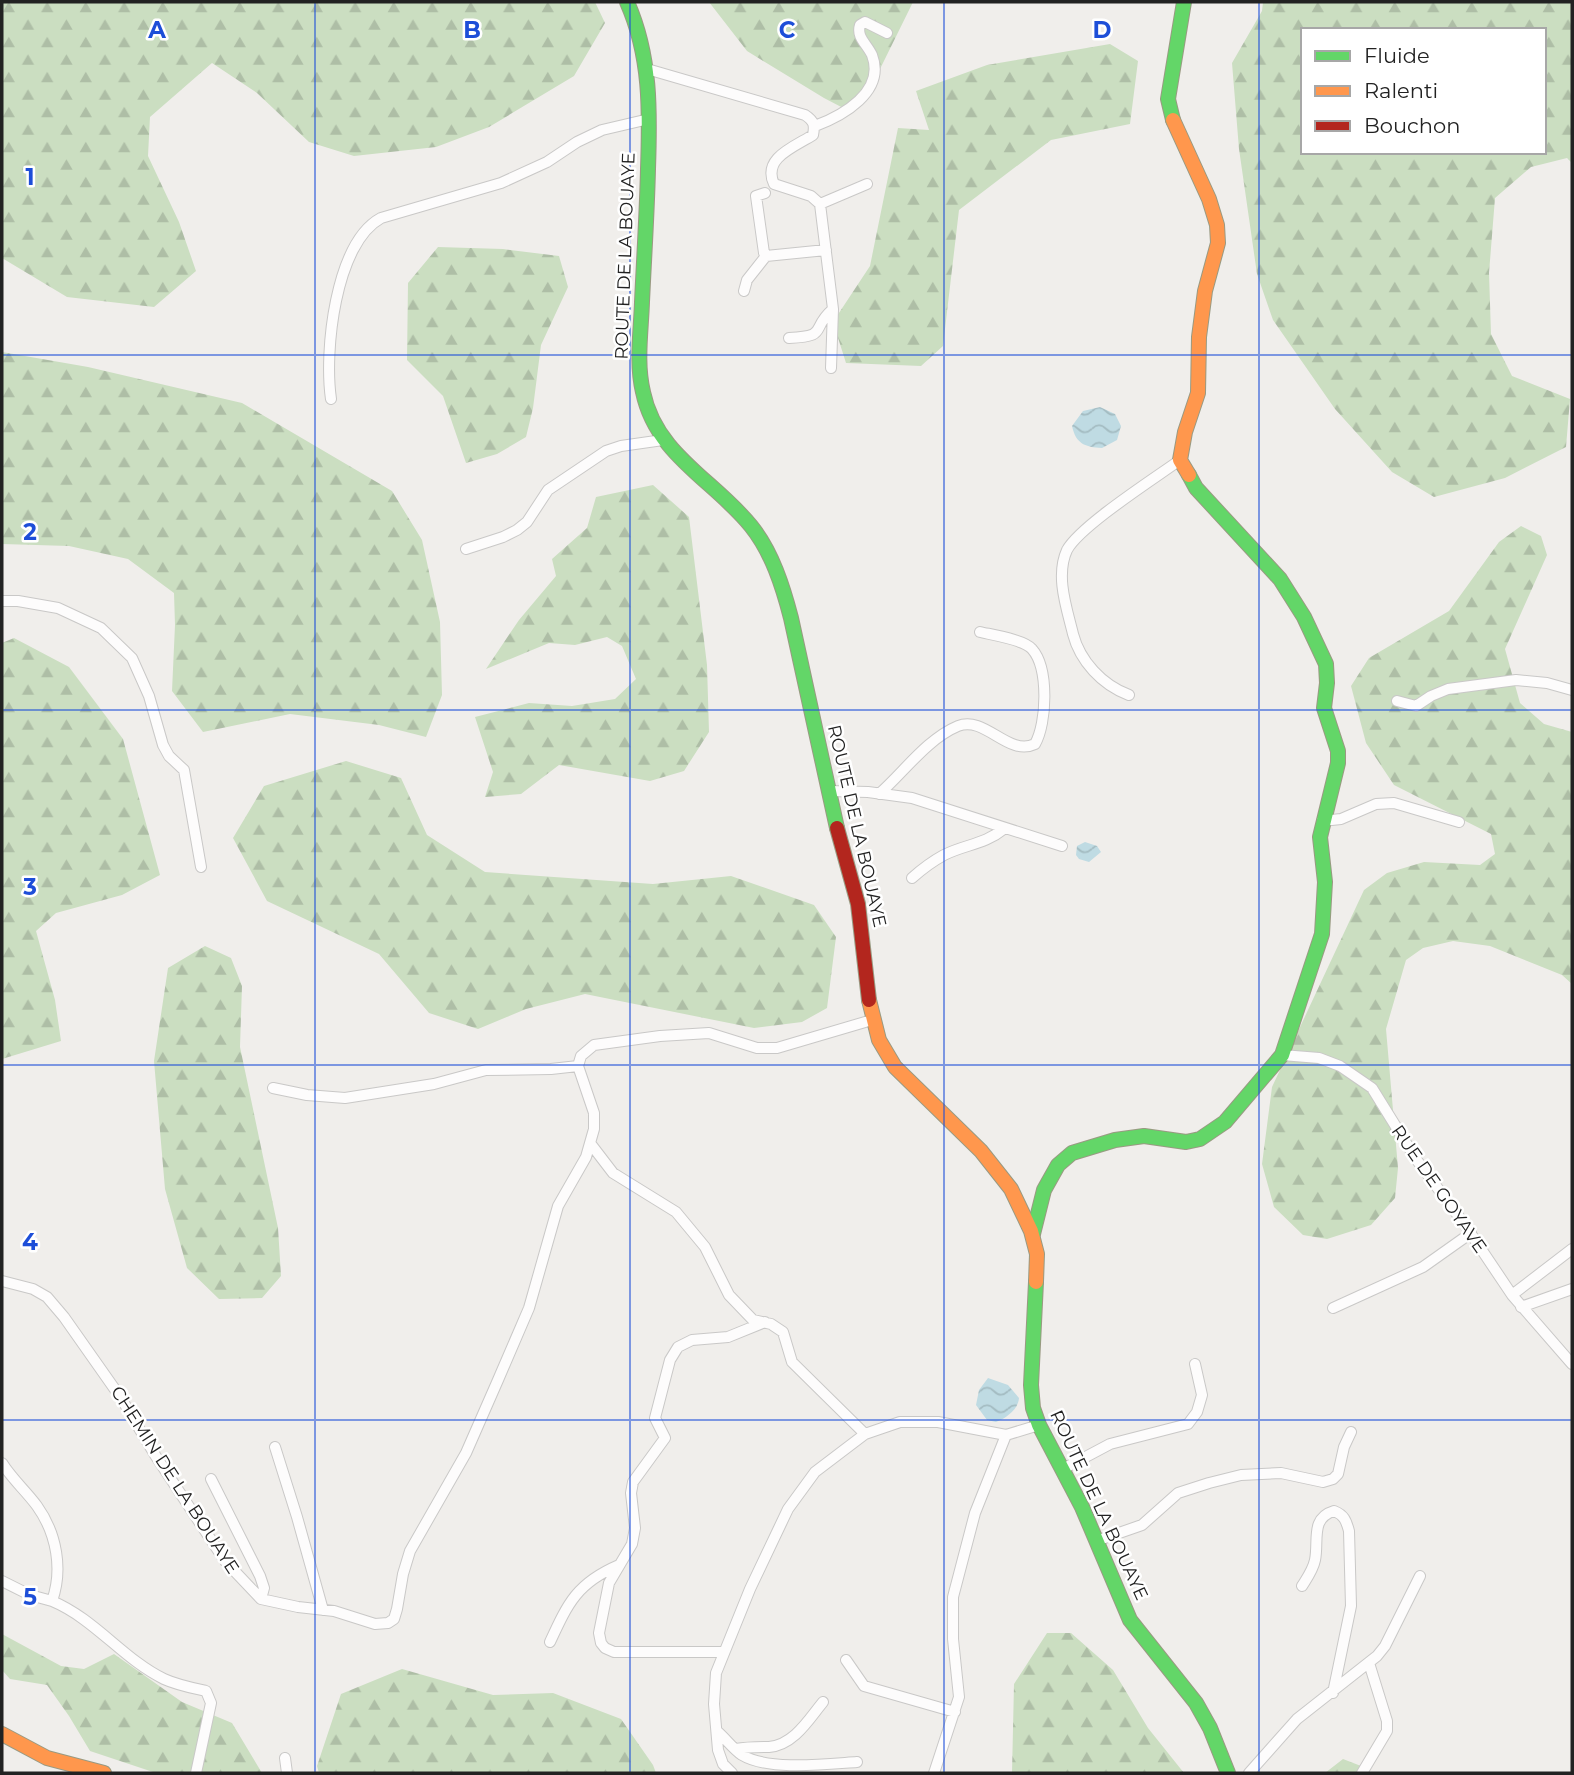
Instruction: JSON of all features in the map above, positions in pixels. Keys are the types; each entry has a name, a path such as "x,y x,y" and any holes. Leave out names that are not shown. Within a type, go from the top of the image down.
{"main road":[{"name":"ROUTE DE LA BOUAYE","path":"627,2 645,48 647,69 649,119 638,343 639,372 652,421 663,440 683,464 753,528 783,588 838,835 863,927 872,1020 879,1039 899,1074 958,1127 998,1170 1017,1199 1033,1234 1037,1254 1031,1385 1033,1408 1039,1425 1063,1469 1130,1619 1196,1703 1210,1728 1228,1773"},
{"path":"1033,1234 1044,1190 1058,1165 1072,1153 1115,1140 1144,1136 1186,1142 1200,1139 1225,1122 1282,1055 1322,934 1325,882 1320,837 1338,763 1338,751 1324,708 1326,664 1304,617 1280,579 1196,488 1180,460 1185,432 1198,393 1199,337 1205,290 1218,243 1217,225 1209,199 1174,124 1168,99 1184,2"},
{"path":"2,1734 47,1758 104,1773"}],"street":[{"path":"815,126 838,117 867,92 874,73 872,56 859,35 860,25 865,22 887,33"},
{"path":"647,69 805,115 812,120 815,126 813,135 774,160 770,168 774,184 811,196 820,204 833,309 831,368"},
{"path":"331,399 328,383 332,326 339,290 350,256 371,223 501,183 547,162 577,142 602,130 649,119"},
{"path":"820,204 867,184"},
{"path":"765,193 756,196 766,256"},
{"path":"744,291 747,281 766,256 826,250"},
{"path":"789,338 814,335 818,332 823,317 833,309"},
{"path":"466,549 517,530 527,522 548,490 606,451 663,440"},
{"path":"1129,695 1098,677 1077,649 1064,599 1064,561 1068,550 1093,523 1180,460"},
{"path":"2,601 58,608 101,628 132,658 149,696 163,746 184,770 188,782 201,867"},
{"path":"879,794 927,748 959,726 968,724 1023,747 1035,744 1041,733 1044,715 1043,673 1035,654 1031,647 1023,643 981,632"},
{"path":"1397,701 1416,706 1431,696 1448,690 1516,680 1547,683 1572,691"},
{"path":"830,791 912,798 1062,846"},
{"path":"1322,821 1341,819 1376,804 1394,803 1459,822"},
{"path":"912,878 944,855 974,846 1005,828"},
{"path":"211,1479 260,1576 264,1588 261,1599 334,1611 375,1624 388,1623 394,1619 410,1551 466,1453 529,1308 558,1206 586,1157 594,1129 594,1114 578,1066 581,1056 594,1045 709,1033 757,1048 777,1048 872,1020"},
{"name":"RUE DE GOYAVE","path":"1282,1055 1319,1058 1340,1066 1372,1088 1416,1159 1471,1233 1512,1295 1572,1364"},
{"path":"273,1087 307,1095 345,1098 434,1084 486,1070 578,1066"},
{"path":"590,1143 613,1173 676,1212 705,1247 729,1295 753,1320 765,1322 783,1332 792,1362 865,1434"},
{"path":"1334,1308 1423,1267 1471,1233"},
{"path":"1512,1295 1572,1249"},
{"name":"CHEMIN DE LA BOUAYE","path":"2,1280 33,1289 47,1297 64,1317 121,1398 225,1561 261,1599"},
{"path":"1521,1307 1572,1289"},
{"path":"722,1653 614,1652 601,1643 599,1633 609,1583 632,1544 635,1528 632,1493 634,1482 664,1438 655,1418 670,1360 678,1347 692,1340 728,1337 765,1322"},
{"path":"1063,1469 1110,1444 1132,1436 1188,1424 1197,1412 1202,1395 1195,1364"},
{"path":"732,1773 721,1758 715,1714 716,1673 750,1589 793,1502 815,1472 865,1434 889,1425 912,1421 952,1424 1006,1435 1039,1425"},
{"path":"1096,1541 1142,1525 1178,1493 1209,1483 1241,1475 1281,1473 1324,1482 1333,1479 1338,1474 1344,1447 1352,1432"},
{"path":"934,1773 959,1697 953,1639 953,1597 975,1513 1006,1435"},
{"path":"275,1447 323,1610"},
{"path":"2,1463 12,1479 37,1506 52,1535 59,1573 52,1601"},
{"path":"1302,1586 1315,1559 1317,1524 1321,1517 1334,1511 1341,1513 1349,1531 1351,1606 1333,1693"},
{"path":"550,1642 568,1604 579,1589 596,1576 618,1565"},
{"path":"1249,1773 1297,1719 1333,1693 1385,1646 1420,1576"},
{"path":"2,1581 30,1595 71,1609 164,1679 206,1691 211,1703 196,1773"},
{"path":"846,1660 864,1686 955,1712"},
{"path":"1363,1773 1387,1731 1387,1721 1369,1663"},
{"path":"736,1749 771,1747 784,1742 798,1732 823,1702"},
{"path":"718,1732 743,1755 771,1763 803,1766 857,1762"},
{"path":"285,1758 287,1773"}],"green space":[{"path":"2,2 595,2 605,23 574,76 489,127 436,147 354,156 309,142 257,93 212,63 150,117 148,156 179,222 196,271 154,307 67,297 2,258"},
{"path":"709,2 913,2 880,69 847,110 747,51"},
{"path":"1263,2 1572,2 1572,163 1567,158 1531,167 1495,198 1489,273 1491,334 1512,376 1570,399 1566,447 1505,478 1434,497 1392,472 1335,409 1273,320 1257,274 1239,149 1232,63 1262,11"},
{"path":"1110,44 1138,61 1130,124 1051,140 959,210 943,346 921,366 846,363 833,322 870,266 898,128 929,130 916,91 987,65"},
{"path":"438,247 503,249 559,256 568,287 541,345 533,408 526,437 497,454 466,463 443,396 407,360 408,283"},
{"path":"2,352 88,367 242,403 392,491 422,540 440,622 442,695 426,737 379,725 290,714 203,732 172,691 174,593 128,559 69,546 2,544"},
{"path":"653,485 689,517 707,665 709,732 684,771 650,781 559,765 521,794 485,797 493,772 475,717 529,703 572,706 615,699 636,679 622,646 607,637 575,645 549,643 486,669 519,620 556,576 552,559 587,528 596,497"},
{"path":"1521,526 1541,536 1547,555 1505,649 1520,703 1544,724 1572,732 1572,984 1562,975 1490,946 1453,941 1423,948 1406,960 1386,1029 1398,1168 1395,1198 1371,1225 1327,1239 1303,1235 1274,1207 1262,1164 1272,1087 1364,890 1387,873 1424,862 1480,865 1495,854 1491,834 1394,785 1366,743 1351,686 1369,658 1449,611 1499,542"},
{"path":"14,638 69,667 123,739 160,875 122,895 56,913 36,931 55,1000 61,1041 2,1059 2,643"},
{"path":"346,761 401,778 427,835 485,872 653,884 731,876 814,905 836,937 827,1008 802,1022 754,1028 585,994 526,1009 478,1029 429,1013 379,954 267,901 233,838 264,786"},
{"path":"205,946 231,958 242,986 240,1047 278,1228 281,1276 262,1298 219,1299 187,1268 165,1189 154,1061 168,968"},
{"path":"1047,1633 1071,1633 1113,1670 1148,1728 1184,1773 1012,1773 1014,1684"},
{"path":"2,1634 61,1666 84,1669 114,1654 182,1702 232,1723 262,1773 156,1773 90,1751 47,1685 10,1679 2,1670"},
{"path":"402,1669 493,1695 553,1693 621,1719 656,1773 319,1773 317,1766 341,1694"},
{"path":"1343,1759 1361,1766 1359,1773 1325,1773"}],"water":[{"path":"1100,407 1115,414 1121,426 1117,440 1102,448 1091,447 1079,441 1072,426 1083,411"},
{"path":"1085,842 1097,846 1101,852 1089,862 1076,855 1077,846"},
{"path":"988,1378 1008,1385 1019,1398 1011,1413 996,1422 987,1420 976,1405 979,1390"}],"traffic: fast":[{"path":"627,2 641,43 649,105 640,347 643,392 650,414 673,450 751,526 771,558 791,618 837,828"},
{"path":"1173,120 1168,99 1184,2"},
{"path":"1033,1234 1044,1190 1058,1165 1072,1153 1115,1140 1144,1136 1186,1142 1200,1139 1225,1122 1282,1055 1322,934 1325,882 1320,837 1338,763 1338,751 1324,708 1326,664 1304,617 1280,579 1196,488 1189,475"},
{"path":"1036,1282 1031,1385 1033,1408 1039,1425 1082,1507 1130,1620 1196,1703 1210,1728 1228,1773"}],"traffic: slow":[{"path":"1173,120 1209,199 1217,225 1218,243 1205,291 1199,337 1198,393 1185,432 1180,460 1189,475"},
{"path":"869,1000 879,1040 895,1067 981,1151 1011,1189 1031,1231 1037,1254 1036,1282"},
{"path":"2,1734 47,1758 104,1773"}],"traffic: jam":[{"path":"837,828 858,904 869,1000"}]}
